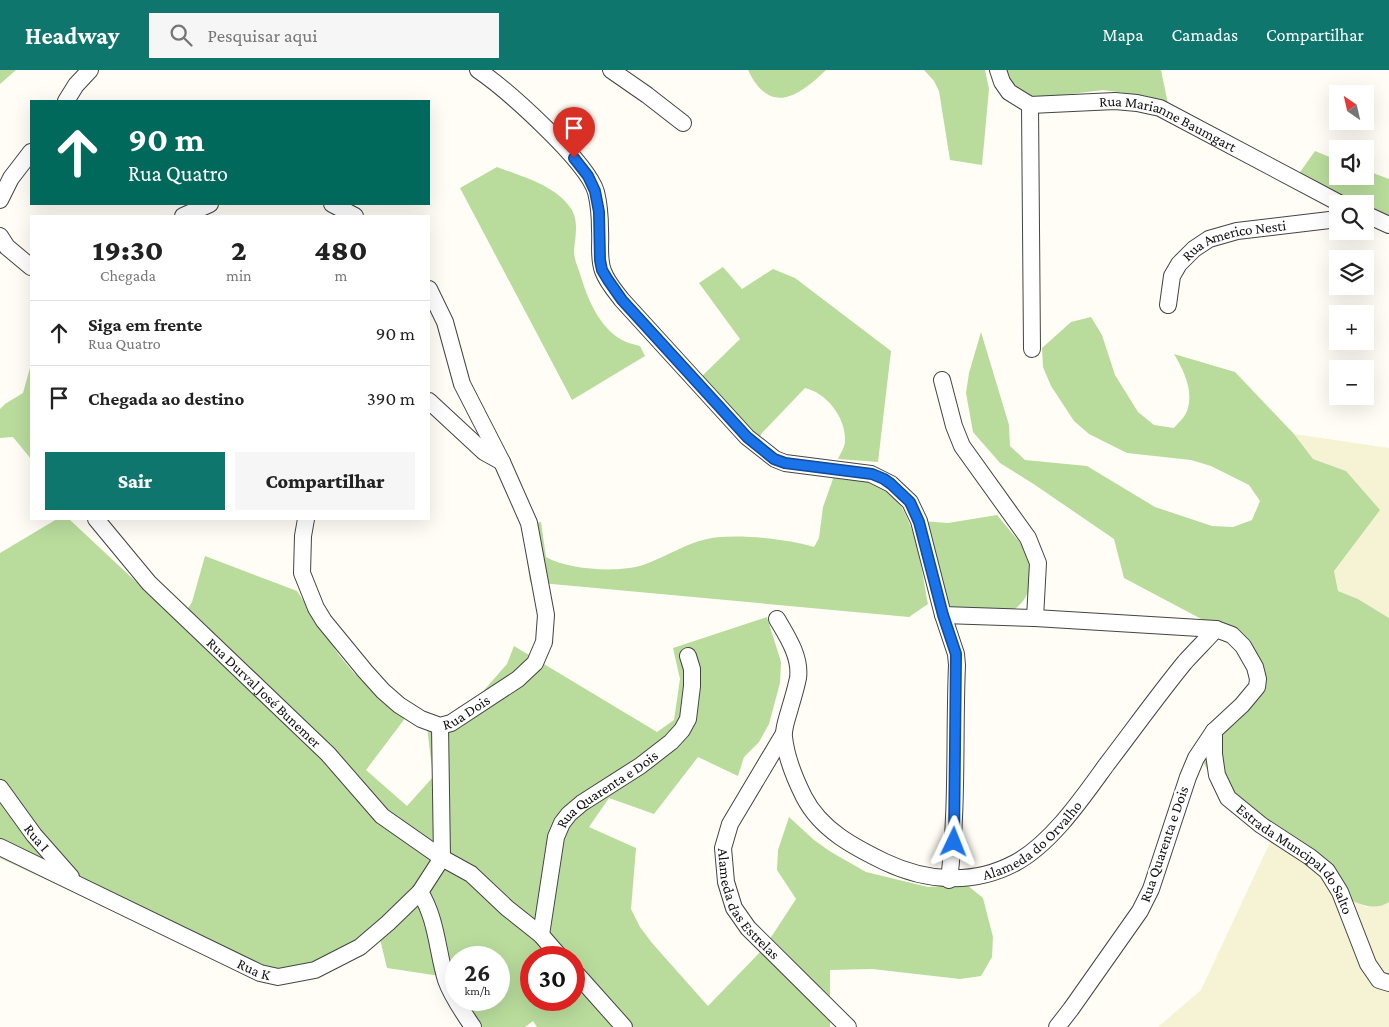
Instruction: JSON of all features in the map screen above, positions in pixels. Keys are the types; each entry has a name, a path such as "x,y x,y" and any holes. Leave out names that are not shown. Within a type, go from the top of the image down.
{"street":[{"path":"66,100 76,78 90,70"},
{"path":"478,70 492,80 537,121 574,158 588,176 595,191 598,205 600,260 602,270 608,280 622,300 747,437 768,454 785,463 878,476 891,484 910,502 919,522 943,615 956,654 954,825 949,880"},
{"path":"611,70 647,94 683,123"},
{"path":"998,70 1002,82 1009,92 1030,105 1032,349"},
{"name":"Rua Marianne Baumgart","path":"1030,105 1115,101 1160,108 1329,198"},
{"path":"0,200 11,178 30,153"},
{"path":"185,215 208,205"},
{"path":"334,205 353,215"},
{"path":"1374,218 1389,225"},
{"name":"Rua Americo Nesti","path":"1168,305 1172,276 1178,264 1194,248 1209,238 1237,231 1329,220"},
{"path":"0,236 7,247 30,267"},
{"name":"Rua Dois","path":"306,520 303,536 302,573 316,608 338,640 384,691 410,713 440,726 451,723 518,679 535,663 544,642 546,615 529,523 502,462 462,384 445,322 430,290"},
{"path":"942,380 954,426 962,446 1028,538 1033,548 1038,563 1035,618"},
{"path":"430,402 484,452 502,462"},
{"name":"Rua Durval José Bunemer","path":"97,520 149,583 328,754 382,816 442,858"},
{"path":"943,615 1035,618 1216,629"},
{"name":"Alameda do Orvalho","path":"777,619 791,643 797,663 798,677 783,735 788,757 805,799 818,819 836,835 900,869 949,880 979,877 1016,862 1057,828 1185,662 1216,629"},
{"name":"Rua Quarenta e Dois","path":"1057,1027 1140,911 1151,889 1192,766 1214,732 1242,705 1257,687 1256,667 1250,656 1232,635 1216,629"},
{"name":"Rua Quarenta e Dois","path":"541,935 556,837 562,823 582,803 640,766 671,742 682,730 688,718 692,686 692,669 688,656"},
{"path":"440,726 442,858 471,874 507,908 541,935 551,946"},
{"name":"Estrada Muncipal do Salto","path":"1214,732 1214,754 1217,774 1228,798 1262,825 1310,857 1327,872 1340,892 1368,964 1379,980 1389,984"},
{"name":"Alameda das Estrelas","path":"783,735 730,824 723,848 726,882 734,908 748,928 848,1027"},
{"name":"Rua I","path":"0,788 34,835 80,886"},
{"name":"Rua K","path":"0,847 260,973 278,977 315,970 338,960 360,947 388,924 420,892 442,858"},
{"path":"420,892 430,913 451,992 473,1027"},
{"path":"585,983 624,1027"}],"shaded area":[{"path":"1294,434 1389,448 1389,618 1358,599 1338,591 1334,571 1346,471 1313,459"},
{"path":"1272,838 1356,902 1366,907 1389,902 1389,1027 1158,1027 1201,990"}],"green space":[{"path":"0,70 16,70 0,84"},
{"path":"748,70 826,70 816,80 795,94 775,97 766,93 757,84"},
{"path":"924,70 985,70 989,89 982,165 950,160 939,91 934,81"},
{"path":"1003,70 1161,70 1168,104 1147,96 1103,90 1039,98 1032,97 1017,89"},
{"path":"1315,151 1329,157 1329,185 1374,185 1374,173 1389,179 1389,231 1374,222 1374,195 1330,195 1298,175"},
{"path":"497,167 528,178 548,188 565,201 574,215 576,225 575,258 591,304 601,321 614,335 628,343 640,346 645,356 572,400 460,188"},
{"path":"723,267 742,289 773,269 795,278 891,351 878,462 838,459 845,443 839,415 828,401 813,391 805,388 762,433 757,442 698,380 740,339 699,283"},
{"path":"1091,317 1102,335 1115,375 1138,412 1154,425 1174,428 1183,418 1189,404 1187,381 1174,354 1235,372 1294,434 1313,459 1346,471 1380,510 1334,571 1338,591 1358,599 1389,618 1389,902 1381,906 1372,906 1355,902 1224,800 1197,751 1255,683 1249,664 1224,631 1124,578 1114,539 1000,463 973,432 966,393 969,373 981,332 1009,425 1010,446 1025,460 1087,466 1155,507 1212,526 1233,527 1252,520 1260,501 1249,485 1211,466 1191,460 1127,453 1089,434 1074,421 1051,386 1043,367 1042,348 1071,322"},
{"path":"30,368 30,458 13,437 0,438 0,409 23,393"},
{"path":"834,476 876,483 889,492 900,504 908,519 919,554 928,604 909,617 530,582 522,525 541,522 546,557 567,565 594,569 621,569 643,565 699,541 719,537 761,538 814,547 819,538 823,507"},
{"path":"997,515 1032,557 1031,581 1027,594 1011,612 943,607 921,521 948,523"},
{"path":"55,520 70,520 179,622 192,602 205,556 297,591 339,655 354,673 406,717 366,770 407,806 433,777 427,727 446,721 479,696 507,664 514,646 657,732 674,720 680,679 673,648 767,617 781,662 780,683 769,724 759,742 744,757 738,776 698,757 654,814 609,798 589,827 636,848 631,909 640,927 708,1006 764,948 796,899 777,870 778,850 789,817 814,840 866,872 928,887 967,885 983,898 993,937 992,957 981,976 960,979 872,969 830,970 830,1027 537,1027 533,1021 525,1027 468,1027 459,1011 510,1011 510,946 445,946 445,985 440,976 387,968 379,935 319,962 256,978 0,858 0,553"}],"route":[{"path":"574,158 588,176 595,191 599,212 600,260 602,270 608,280 622,300 747,437 774,459 785,463 796,466 872,474 891,484 910,502 919,522 943,615 956,654 954,842"}]}
